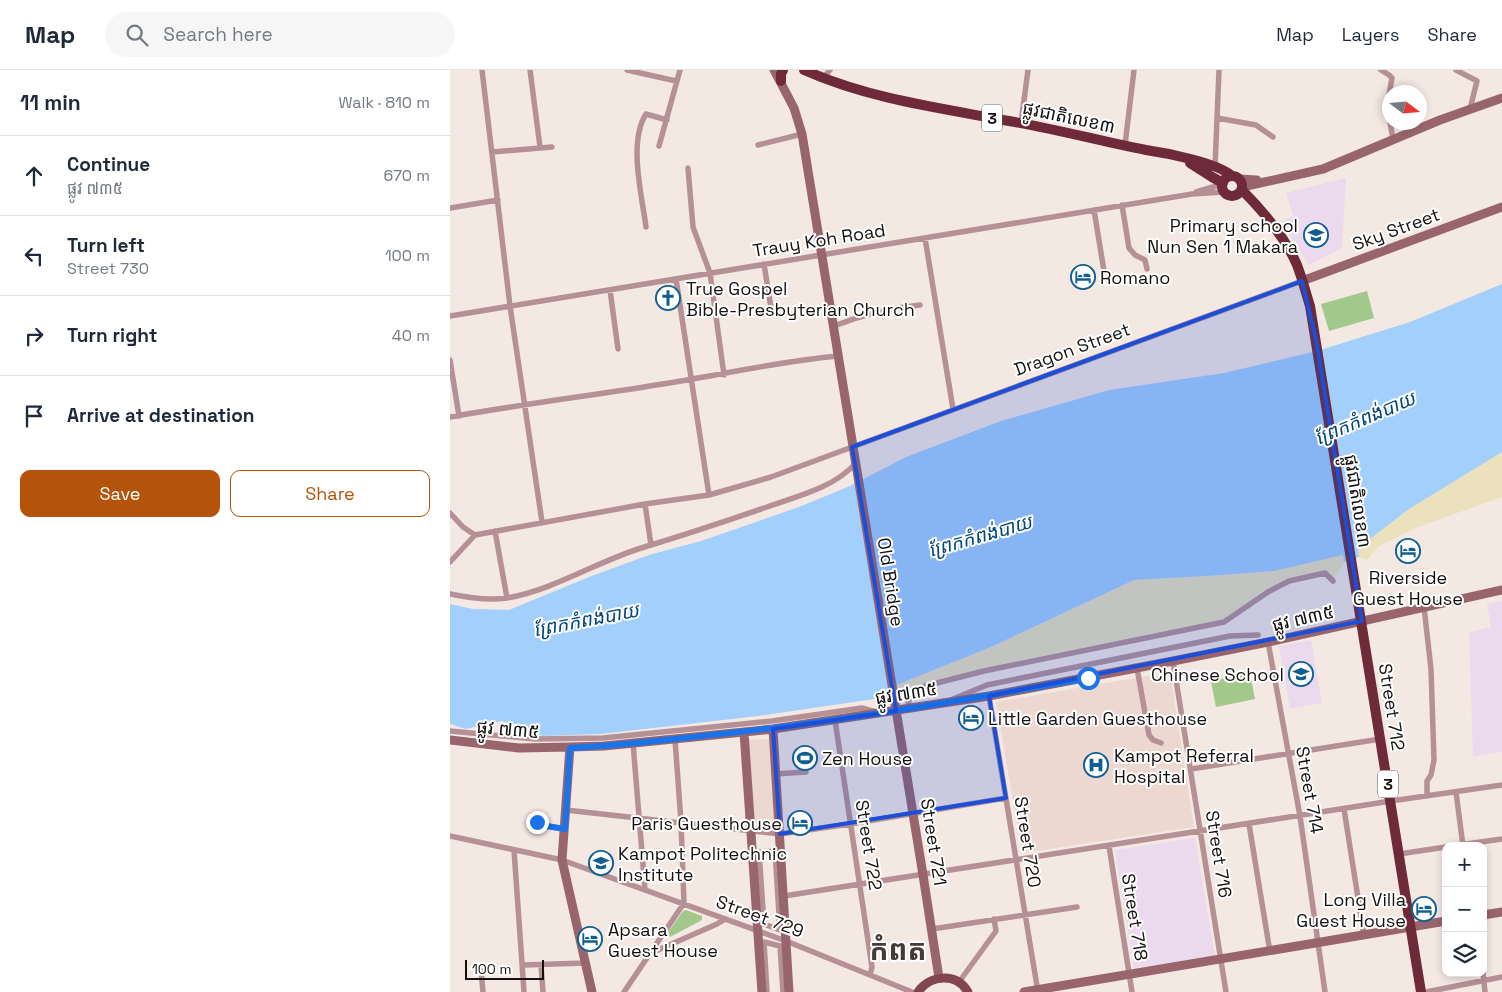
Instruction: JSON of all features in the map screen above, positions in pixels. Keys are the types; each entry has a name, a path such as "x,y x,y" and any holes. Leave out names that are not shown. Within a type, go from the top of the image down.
{"highway":[{"path":"781,81 783,70"},
{"name":"ផ្លូវជាតិលេខ៣","path":"804,70 881,97 1021,123 1183,158 1216,167 1238,186 1259,207 1288,247 1297,265 1310,306 1354,576"},
{"name":"ផ្លូវជាតិលេខ៣","path":"1183,158 1224,186 1229,196 1238,186"},
{"path":"1224,186 1225,180 1238,186"},
{"name":"Street 712","path":"1354,576 1421,992"}],"main road":[{"path":"918,992 924,985 939,978 950,978 959,982 968,992"}],"street":[{"path":"482,70 510,306 542,522"},
{"path":"530,70 540,147"},
{"path":"627,70 676,81"},
{"path":"659,146 680,70"},
{"name":"Old Bridge","path":"774,70 794,108 802,134 896,711"},
{"path":"823,78 830,70"},
{"path":"1021,123 1028,70"},
{"path":"1124,145 1134,70"},
{"path":"1216,167 1219,70"},
{"path":"1380,70 1392,78 1387,106 1393,139"},
{"path":"1456,70 1477,81 1470,109"},
{"path":"1238,186 1323,169 1393,139 1502,98"},
{"path":"646,227 638,164 637,143 639,132 646,114 667,120"},
{"path":"1217,118 1256,125 1273,137"},
{"path":"758,145 802,134"},
{"path":"492,152 552,147"},
{"path":"688,168 693,227 710,273 724,375"},
{"name":"Trauy Koh Road","path":"450,316 1192,194 1205,188 1224,186"},
{"path":"450,208 498,200"},
{"path":"1122,205 1128,248 1135,255 1145,260 1147,269"},
{"name":"Sky Street","path":"1302,281 1502,207"},
{"path":"1094,210 1104,271"},
{"path":"925,238 953,409"},
{"path":"764,264 771,308"},
{"path":"676,279 709,495"},
{"name":"Dragon Street","path":"475,535 645,504 709,495 771,478 1302,281"},
{"path":"610,290 618,349"},
{"path":"834,326 865,314 920,305"},
{"path":"450,417 724,375 815,358 838,356"},
{"path":"450,360 459,416"},
{"path":"450,594 473,599 507,598 537,590 651,545 820,488 846,474 855,466"},
{"path":"645,504 651,545"},
{"path":"450,513 463,527 475,535 450,562"},
{"path":"495,531 507,598"},
{"path":"907,709 910,696 925,686 984,670 1224,622 1261,596 1289,581 1325,573 1333,581"},
{"name":"ផ្លូវ ៧៣៥","path":"450,740 519,748 570,748 773,729 989,696 1137,668 1268,642 1502,590"},
{"path":"1424,607 1431,669 1434,760 1431,776 1427,781 1428,796"},
{"path":"945,703 987,684 1230,636 1258,634"},
{"name":"Street 714","path":"1268,642 1300,816 1325,992"},
{"name":"Street 716","path":"1173,661 1226,992"},
{"path":"1137,668 1149,735 1153,740 1161,743"},
{"name":"Street 720","path":"989,696 1038,991"},
{"path":"450,731 535,739 603,738 772,721 862,708 880,713"},
{"name":"Street 721","path":"896,711 939,978"},
{"name":"Street 722","path":"835,720 872,968 870,975"},
{"path":"773,729 789,992"},
{"path":"744,732 762,992"},
{"path":"624,992 684,903 675,739"},
{"path":"1191,769 1380,739"},
{"path":"633,743 645,889"},
{"path":"570,748 562,860 592,992"},
{"path":"775,774 806,772"},
{"path":"784,896 1502,785"},
{"path":"1456,792 1463,842"},
{"path":"566,810 780,834 1006,798"},
{"path":"1344,809 1364,936"},
{"path":"533,815 540,825 565,829"},
{"path":"1249,824 1270,952"},
{"name":"Street 729","path":"450,836 562,860 786,940 912,992"},
{"path":"1482,842 1502,839"},
{"name":"Street 718","path":"1109,846 1132,992"},
{"path":"1399,854 1442,848"},
{"path":"514,850 524,992"},
{"path":"775,851 780,930 764,924 759,852 775,851"},
{"path":"932,930 1077,907"},
{"path":"1487,915 1502,912"},
{"path":"651,953 725,919"},
{"path":"959,982 996,931 994,919"},
{"path":"1024,992 1442,922"},
{"path":"767,992 764,942 780,946 783,992"},
{"path":"522,965 586,963"},
{"path":"541,965 543,992"},
{"path":"481,970 483,992"},
{"path":"1484,977 1485,992"},
{"path":"1426,992 1502,977"}],"highlighted area":[{"path":"1302,281 1316,339 1362,621 989,696 1006,798 780,834 773,729 896,711 852,447"}],"shaded area":[{"name":"Primary school Nun Sen 1 Makara","path":"1346,178 1342,248 1309,265 1281,221 1293,216 1286,193"},
{"path":"1502,601 1502,752 1473,756 1469,632 1491,627 1487,604"},
{"name":"Chinese School","path":"1311,640 1322,703 1290,709 1279,646"},
{"name":"Kampot Referral Hospital","path":"1170,672 1194,827 1022,853 996,702"},
{"path":"770,739 775,829 755,828 748,740"},
{"path":"1195,838 1215,956 1134,968 1115,850"}],"green space":[{"path":"1367,291 1374,318 1329,331 1321,304"},
{"path":"1250,673 1255,699 1216,707 1211,681"},
{"path":"686,910 702,916 702,920 670,937 669,931 683,911"}],"sand":[{"path":"1502,452 1502,497 1415,528 1378,547 1367,560 1359,557 1358,548 1409,509"},
{"path":"1343,555 1344,562 1333,581 1324,573 1289,581 1224,622 925,686 910,696 874,699 899,684 991,647 1134,580 1274,571"}],"water":[{"name":"ព្រែកកំពង់បាយ","path":"1502,284 1502,452 1409,509 1358,548 1359,557 1344,562 1343,555 1274,571 1134,580 991,647 899,684 874,699 758,716 601,734 543,736 502,721 466,729 450,724 450,604 473,609 509,610 649,555 701,541 799,507 850,486 906,457 1001,421 1109,390 1224,373 1317,351 1410,322"}],"place":[{"name":"Primary school Nun Sen 1 Makara","path":"1316,235"},
{"name":"Romano","path":"1083,277"},
{"name":"True Gospel Bible-Presbyterian Church","path":"668,298"},
{"name":"Riverside Guest House","path":"1408,551"},
{"name":"Chinese School","path":"1301,674"},
{"name":"Little Garden Guesthouse","path":"971,718"},
{"name":"Zen House","path":"805,758"},
{"name":"Kampot Referral Hospital","path":"1096,765"},
{"name":"Paris Guesthouse","path":"800,823"},
{"name":"Kampot Politechnic Institute","path":"601,863"},
{"name":"Long Villa Guest House","path":"1424,909"},
{"name":"Apsara Guest House","path":"590,939"}],"district":[{"name":"កំពត","path":"898,950"}],"route":[{"path":"537,822 540,825 565,829 570,748 773,729 989,696 1088,678"}]}
